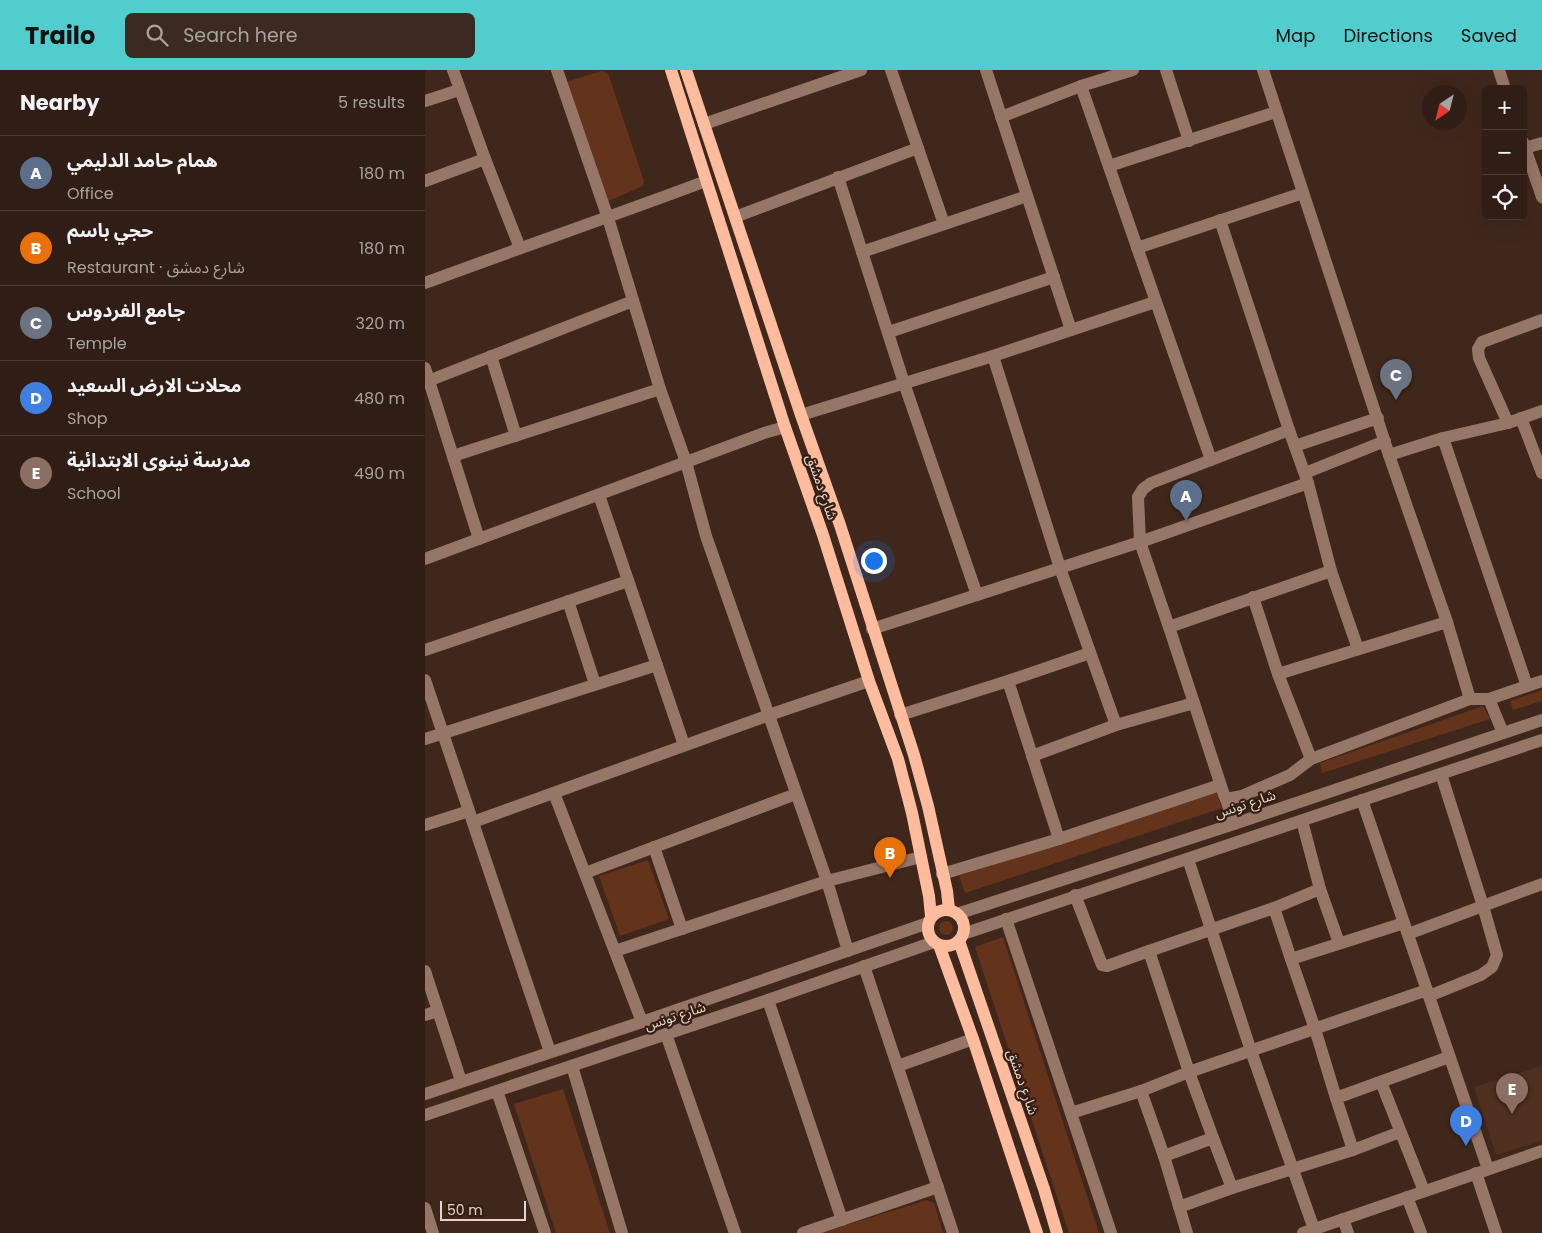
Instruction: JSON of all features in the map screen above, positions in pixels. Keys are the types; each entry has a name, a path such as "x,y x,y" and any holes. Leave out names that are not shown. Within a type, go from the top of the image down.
{"main road":[{"name":"شارع دمشق","path":"671,70 785,427 823,535 869,681 898,759 929,896 930,920"},
{"name":"شارع دمشق","path":"686,70 801,415 840,525 922,780 942,874 953,912"},
{"path":"937,944 950,946 961,938 963,923 953,912 939,911 930,920 928,933 937,944 973,1040 1037,1233"},
{"name":"شارع دمشق","path":"961,938 1057,1233"},
{"path":"1025,1195 1043,1189"}],"street":[{"path":"453,70 520,248"},
{"path":"557,70 608,218 659,389 686,462 706,536 827,881 848,951"},
{"path":"704,124 861,70"},
{"path":"891,70 944,224"},
{"path":"986,70 1071,330"},
{"path":"1001,117 1081,86 1133,70"},
{"path":"1166,70 1189,141"},
{"path":"1263,70 1471,699"},
{"path":"1499,70 1504,85"},
{"path":"1081,86 1211,460"},
{"path":"425,101 459,90"},
{"path":"1109,166 1277,112"},
{"path":"1527,145 1542,143"},
{"path":"735,217 918,148"},
{"path":"1527,154 1542,197"},
{"path":"425,181 485,159"},
{"path":"838,177 904,383 977,595"},
{"path":"425,283 706,181"},
{"path":"1137,248 1303,193"},
{"path":"862,252 1027,196"},
{"path":"1220,220 1289,430 1307,478 1331,571 1358,648"},
{"path":"889,332 1054,277"},
{"path":"479,539 427,375 491,356 633,301"},
{"path":"801,415 993,356 1155,302"},
{"path":"1508,423 1479,358 1479,349 1482,342 1542,320"},
{"path":"491,356 516,436"},
{"path":"993,356 1060,568 1116,725"},
{"path":"453,456 659,389"},
{"path":"1389,455 1443,438 1508,423 1542,411"},
{"path":"1295,446 1377,418"},
{"path":"1521,418 1542,473"},
{"path":"425,559 785,427"},
{"path":"1234,824 1140,542 1138,497 1143,489 1151,483 1289,430"},
{"path":"1443,438 1527,686"},
{"path":"872,629 1140,542 1307,478 1385,441"},
{"path":"599,495 684,745"},
{"path":"1169,627 1331,571"},
{"path":"425,650 629,580"},
{"path":"1253,597 1278,674 1311,759"},
{"path":"568,601 595,684"},
{"path":"1278,674 1447,622"},
{"path":"900,716 1090,653"},
{"path":"425,739 657,664"},
{"path":"425,680 550,1052"},
{"path":"425,824 471,816 554,793 684,745 869,681"},
{"path":"1008,681 1059,838"},
{"path":"1226,799 1242,796 1290,775 1311,759 1471,699 1489,699 1542,681"},
{"path":"1489,699 1503,733"},
{"path":"1032,756 1116,725 1194,703"},
{"name":"شارع تونس","path":"953,912 1234,824 1542,720"},
{"path":"961,938 1006,919 1075,895 1542,740"},
{"path":"1071,1113 1141,1091 1189,1072 1315,1029 1481,975 1492,967 1497,955 1441,774"},
{"path":"942,874 1221,785"},
{"path":"554,793 642,1022"},
{"path":"585,873 796,794"},
{"path":"1362,800 1449,1057 1482,1171 1496,1233"},
{"path":"1302,821 1320,889 1339,942"},
{"path":"654,847 682,929"},
{"path":"615,951 827,881 921,858"},
{"path":"1188,859 1251,1051 1293,1170 1309,1231 1407,1196 1542,1152"},
{"path":"1291,959 1339,942 1406,929 1483,906 1542,884"},
{"path":"1075,895 1102,965 1107,966 1274,908 1320,889"},
{"path":"1274,908 1353,1150"},
{"path":"1006,919 1111,1233"},
{"name":"شارع تونس","path":"425,1094 642,1022 848,951 930,920"},
{"name":"شارع تونس","path":"425,1115 864,966 937,944"},
{"path":"1149,951 1189,1072 1232,1188"},
{"path":"864,966 953,1233"},
{"path":"425,971 461,1081"},
{"path":"768,1000 842,1220"},
{"path":"425,1016 438,1011"},
{"path":"666,1034 735,1233"},
{"path":"898,1066 973,1040"},
{"path":"1336,1098 1449,1057"},
{"path":"572,1066 622,1233"},
{"path":"1381,1082 1424,1191"},
{"path":"445,1087 452,1106"},
{"path":"497,1091 545,1233"},
{"path":"1141,1091 1164,1156 1187,1233"},
{"path":"1179,1207 1232,1188 1353,1150 1400,1132"},
{"path":"1164,1156 1213,1138"},
{"path":"803,1233 938,1187"},
{"path":"1407,1196 1421,1233"},
{"path":"425,1208 433,1233"},
{"path":"1343,1219 1348,1233"}],"shaded area":[{"path":"601,71 608,73 644,181 643,186 608,201 563,87 569,81"},
{"path":"1542,690 1542,701 1513,710 1510,701"},
{"path":"1483,706 1490,719 1322,773 1320,763"},
{"path":"1216,792 1222,808 965,893 959,876"},
{"path":"648,860 669,919 620,936 599,876"},
{"path":"946,921 951,923 953,928 951,933 946,935 941,933 939,928 941,923"},
{"path":"1003,937 1099,1233 1069,1233 975,947"},
{"path":"1542,1066 1542,1141 1496,1155 1474,1087"},
{"path":"563,1089 610,1233 556,1233 514,1104"},
{"path":"927,1200 934,1203 943,1233 821,1233"}],"place":[{"name":"جامع الفردوس","path":"1396,400"},
{"name":"همام حامد الدليمي","path":"1186,521"},
{"name":"حجي باسم","path":"890,878"},
{"name":"مدرسة نينوى الابتدائية","path":"1512,1114"},
{"name":"محلات الارض السعيد","path":"1466,1146"}]}
